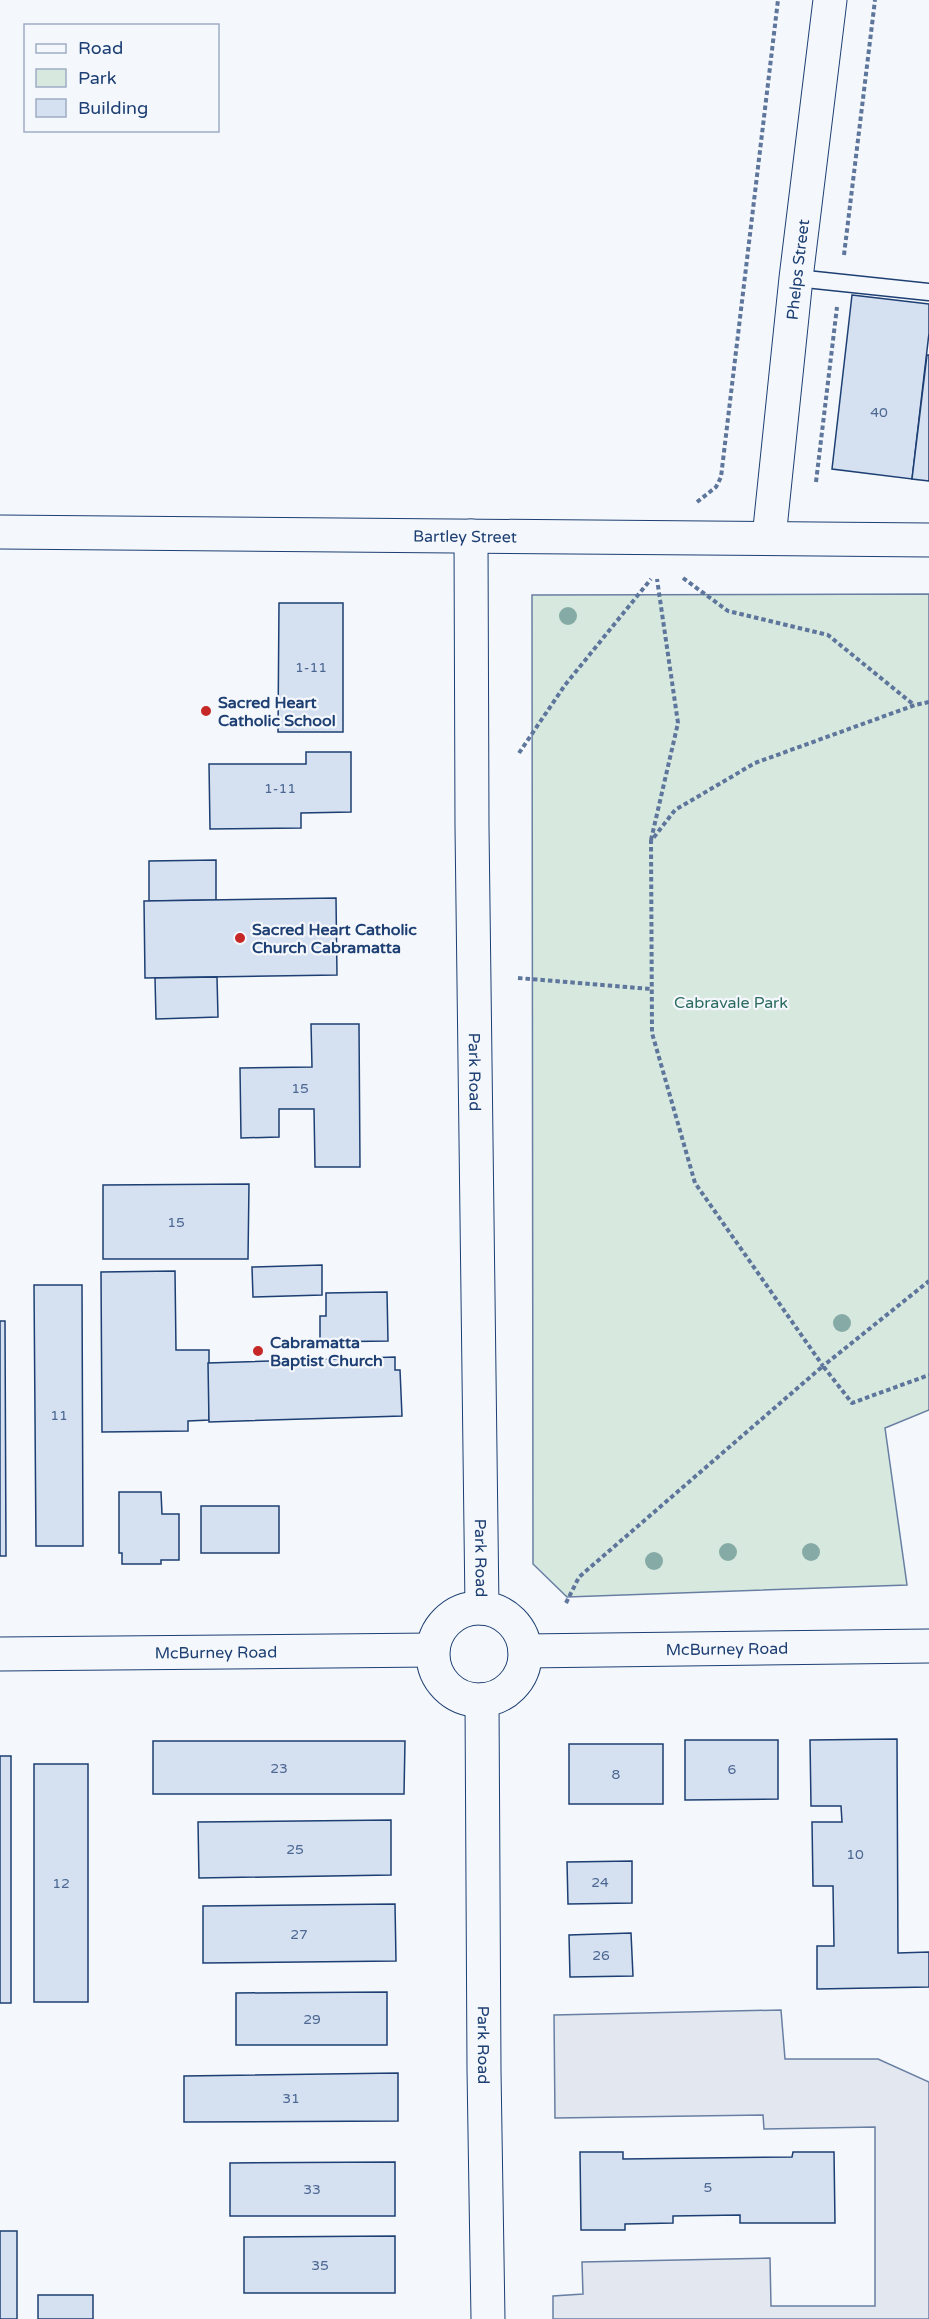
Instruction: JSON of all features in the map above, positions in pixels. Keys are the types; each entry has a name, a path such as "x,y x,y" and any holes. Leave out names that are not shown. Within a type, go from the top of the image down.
{"street":[{"name":"Phelps Street","path":"769,538 796,278 830,0"},
{"name":"Bartley Street","path":"0,532 929,540"},
{"name":"Park Road","path":"471,536 482,1608"},
{"path":"467,1609 495,1610 507,1617 523,1638 524,1666 518,1678 508,1689 482,1700 463,1696 446,1686 438,1676 433,1663 432,1650 443,1624 454,1615 467,1609"},
{"name":"McBurney Road","path":"525,1651 929,1646"},
{"name":"McBurney Road","path":"0,1654 432,1650"},
{"name":"Park Road","path":"482,1700 483,2058 488,2319"}],"lane":[{"path":"796,278 929,292"}],"path":[{"path":"698,502 716,487 722,477 778,0"},
{"path":"816,482 875,0"},
{"path":"683,578 728,611 828,636 915,705"},
{"path":"519,753 566,685 654,579 678,723 651,842 652,1033 695,1183 823,1366 852,1403 929,1375"},
{"path":"651,842 675,810 755,763 915,705 929,702"},
{"path":"518,978 651,989"},
{"path":"566,1603 579,1577 823,1366 929,1281"}],"green space":[{"name":"Cabravale Park","path":"929,594 929,1410 885,1428 907,1585 567,1597 533,1564 532,595"}],"shaded area":[{"path":"781,2010 785,2059 878,2059 929,2082 929,2319 553,2319 553,2296 583,2294 582,2262 770,2258 771,2306 875,2306 875,2127 764,2129 763,2115 555,2118 554,2015"}],"building":[{"path":"852,295 929,304 929,333 912,479 832,469"},
{"path":"927,355 929,355 929,481 912,479"},
{"path":"279,603 343,603 343,732 278,732"},
{"path":"306,752 351,752 351,812 301,813 301,828 210,829 209,764 306,764"},
{"path":"216,860 216,900 149,901 149,861"},
{"name":"Sacred Heart Catholic Church Cabramatta","path":"336,898 337,975 145,978 144,901"},
{"path":"217,977 218,1017 156,1019 155,978"},
{"path":"311,1024 359,1024 360,1167 315,1167 314,1109 279,1109 279,1137 241,1138 240,1068 312,1067"},
{"path":"249,1184 248,1259 103,1259 103,1185"},
{"path":"322,1265 322,1295 253,1297 252,1267"},
{"path":"175,1271 176,1350 209,1350 209,1420 188,1421 188,1431 102,1432 101,1272"},
{"path":"34,1285 82,1285 83,1546 36,1546"},
{"path":"387,1292 388,1341 320,1342 320,1316 326,1316 326,1293"},
{"path":"0,1321 5,1321 6,1556 0,1556"},
{"path":"395,1357 395,1370 400,1370 402,1416 209,1422 208,1363"},
{"path":"119,1492 161,1492 162,1514 179,1514 179,1560 161,1560 161,1564 122,1564 122,1553 119,1553"},
{"path":"201,1506 279,1506 279,1553 201,1553"},
{"path":"897,1739 898,1953 929,1952 929,1987 817,1989 817,1946 834,1946 833,1886 813,1886 812,1822 842,1822 841,1806 811,1806 810,1740"},
{"path":"685,1740 778,1740 778,1799 685,1800"},
{"path":"153,1741 405,1741 404,1794 153,1794"},
{"path":"569,1744 663,1744 663,1804 569,1804"},
{"path":"0,1756 11,1756 11,2003 0,2003"},
{"path":"34,1764 88,1764 88,2002 34,2002"},
{"path":"391,1820 391,1875 199,1878 198,1822"},
{"path":"632,1861 632,1903 568,1904 567,1862"},
{"path":"395,1904 396,1961 203,1963 203,1906"},
{"path":"631,1933 633,1976 570,1977 569,1935"},
{"path":"387,1992 387,2045 236,2045 236,1993"},
{"path":"398,2073 398,2121 184,2122 184,2076"},
{"path":"580,2152 623,2152 623,2159 792,2157 793,2152 834,2152 835,2223 740,2223 740,2215 673,2216 673,2223 625,2224 625,2230 581,2230"},
{"path":"395,2162 395,2216 230,2216 230,2163"},
{"path":"0,2231 17,2231 17,2319 0,2319"},
{"path":"395,2236 395,2293 244,2293 244,2237"},
{"path":"38,2295 93,2295 93,2319 38,2319"}],"place":[{"name":"Sacred Heart Catholic School","path":"206,711"},
{"name":"Sacred Heart Catholic Church Cabramatta","path":"240,938"},
{"name":"Cabramatta Baptist Church","path":"258,1351"}]}
